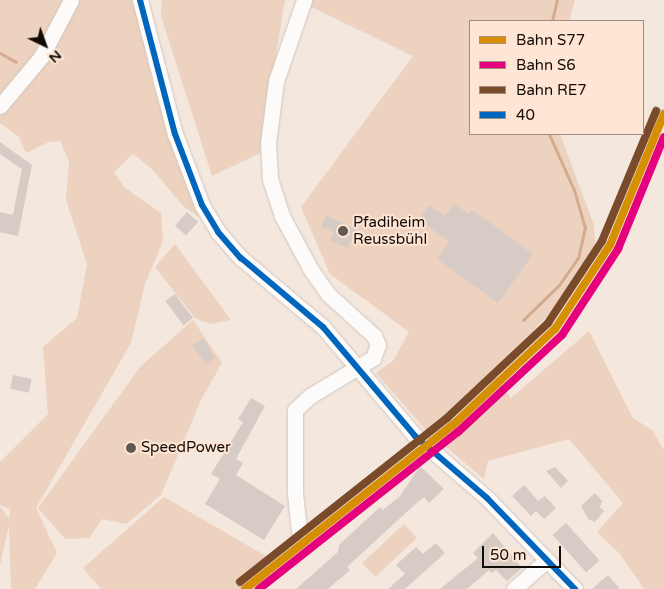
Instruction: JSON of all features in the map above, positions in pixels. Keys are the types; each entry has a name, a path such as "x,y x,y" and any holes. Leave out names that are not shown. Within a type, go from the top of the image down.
{"street":[{"path":"0,106 41,57 71,0"},
{"path":"140,0 175,134 202,205 232,250 323,327 415,436 487,498 575,589"},
{"path":"299,531 295,492 295,410 310,396 373,358 377,340 336,302 310,268 282,216 270,179 268,143 276,81 304,0"},
{"path":"514,589 547,560"}],"shaded area":[{"path":"0,0 65,0 36,54 0,98"},
{"path":"76,0 134,0 153,84 199,217 184,207 152,169 133,154 114,172 124,187 161,213 163,241 145,284 131,343 36,508 57,553 35,589 11,589 9,525 0,565 0,506 9,519 10,509 0,505 0,462 48,414 43,347 77,318 87,264 66,200 69,161 60,141 49,142 26,153 19,137 0,123 0,113 21,90"},
{"path":"162,0 285,0 260,153 212,176 161,16"},
{"path":"307,0 575,0 569,20 469,20 469,135 560,135 594,225 596,252 575,288 493,372 511,398 589,331 633,418 652,430 664,450 664,589 644,589 620,554 597,532 623,503 569,439 488,461 484,479 424,428 376,373 393,361 409,332 330,274 301,207 413,56 305,4"},
{"path":"175,244 231,320 210,324 195,318 155,267"},
{"name":"SpeedPower","path":"193,320 222,363 201,400 161,495 126,524 102,519 89,538 65,539 38,508 140,367"},
{"path":"164,497 266,556 263,589 101,589 83,568"},
{"path":"404,524 417,538 375,577 362,563"}],"building":[{"path":"0,142 32,165 18,236 0,232 0,212 13,215 22,169 0,154"},
{"path":"454,204 469,214 472,210 533,254 498,303 437,259 449,242 419,219 429,205 445,216"},
{"path":"187,212 198,222 186,235 175,225"},
{"name":"Pfadiheim Reussbühl","path":"326,216 356,229 348,248 330,241 333,232 321,227"},
{"path":"175,294 193,318 183,325 165,301"},
{"path":"203,338 215,358 206,364 192,346"},
{"path":"13,375 32,379 29,393 10,389"},
{"path":"251,398 265,406 236,459 243,463 236,475 285,506 264,540 205,504 220,479 211,474 243,422 238,419"},
{"path":"420,466 444,489 429,503 424,497 411,508 347,567 350,570 328,589 296,589 338,552 339,545 380,507 383,510 400,496"},
{"path":"555,467 568,481 561,488 546,471"},
{"path":"524,485 538,501 545,496 556,508 544,519 536,511 531,516 512,496"},
{"path":"595,493 602,501 600,507 604,511 595,522 588,519 581,506"},
{"path":"566,523 599,560 586,572 553,535"},
{"path":"493,533 522,568 507,581 496,570 492,573 489,570 467,589 440,589 478,558 473,553"},
{"path":"436,543 445,553 405,589 388,589 405,574 396,565 416,547 423,554"},
{"path":"608,575 620,589 592,589"}],"waterway":[{"path":"552,20 557,0"},
{"path":"0,53 16,62"},
{"path":"523,320 559,285 578,258 585,228 574,190 549,135"}],"rail line":[{"name":"RE7","path":"240,582 447,418 548,323 602,241 656,111"},
{"name":"S77","path":"245,589 453,425 555,329 610,245 664,114"},
{"name":"S6","path":"259,589 458,432 562,335 618,249 664,137"}],"transit line":[{"name":"40","path":"140,0 175,134 202,205 218,232 241,258 323,327 415,436 487,498 575,589"}],"place":[{"name":"Pfadiheim Reussbühl","path":"343,231"},
{"name":"SpeedPower","path":"131,448"}]}
